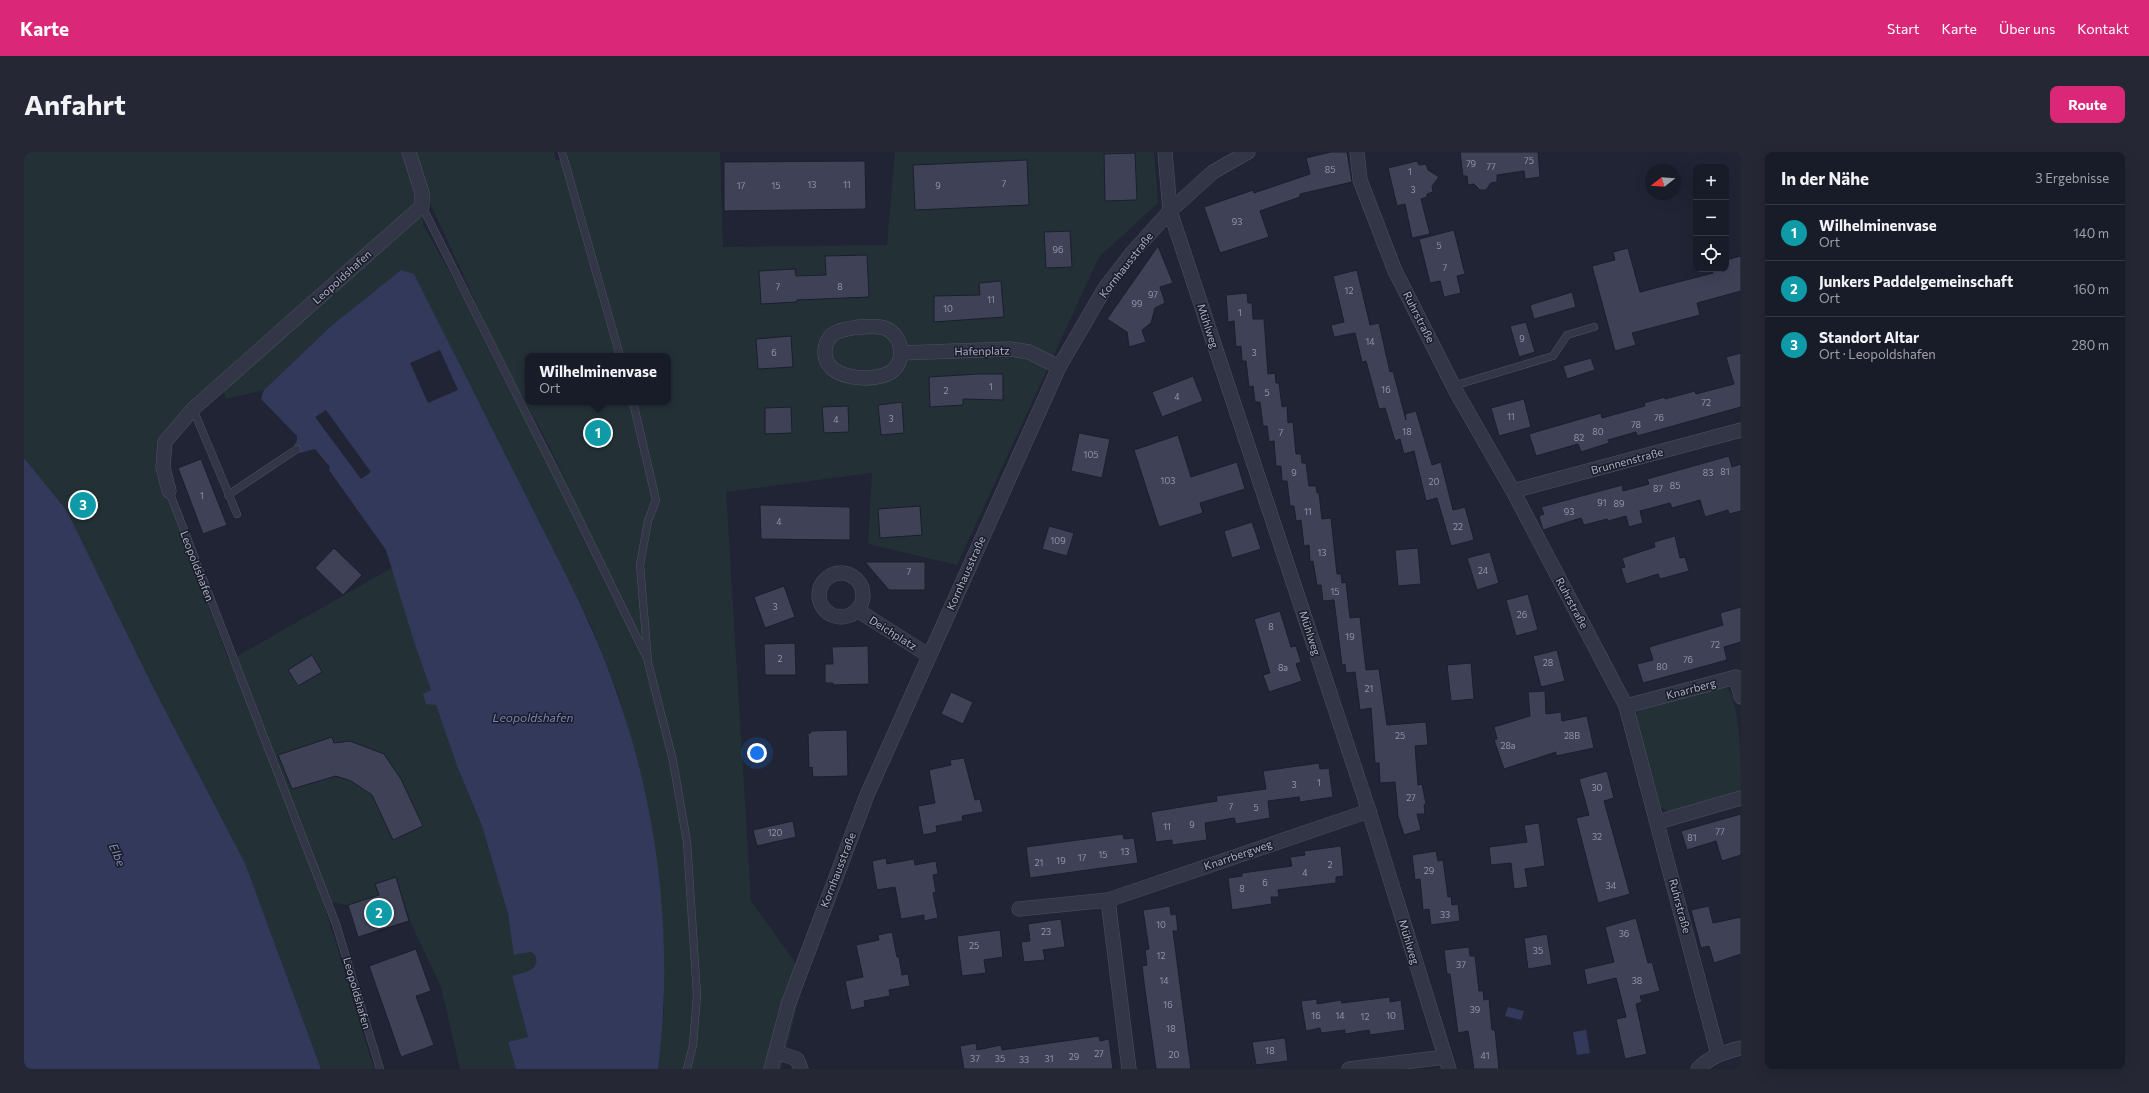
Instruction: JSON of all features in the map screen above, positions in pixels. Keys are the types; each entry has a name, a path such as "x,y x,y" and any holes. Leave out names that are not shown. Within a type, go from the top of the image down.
{"street":[{"path":"409,152 422,194 422,206"},
{"name":"Mühlweg","path":"1165,152 1170,211 1369,811 1447,1063 1349,1069"},
{"name":"Kornhausstraße","path":"771,1069 788,1005 867,795 928,655 1060,367 1105,288 1132,253 1170,211 1213,172 1248,152"},
{"name":"Ruhrstraße","path":"1357,152 1360,180 1395,271 1454,386 1513,491 1626,706 1658,822 1718,1054"},
{"name":"Leopoldshafen","path":"169,491 163,467 165,442 193,410 422,206"},
{"path":"880,327 894,334 899,341 901,353 898,365 892,371 885,375 865,377 843,376 835,372 826,358 825,350 827,342 838,330 880,327"},
{"name":"Hafenplatz","path":"901,353 1010,349 1029,352 1060,367"},
{"name":"Brunnenstraße","path":"1513,491 1741,430"},
{"name":"Deichplatz","path":"857,610 928,655"},
{"name":"Knarrberg","path":"1626,706 1736,677 1741,697"},
{"path":"1658,822 1741,798"},
{"name":"Knarrbergweg","path":"1019,909 1108,900 1369,811"},
{"path":"1108,900 1129,1069"},
{"path":"1698,1069 1706,1061 1718,1054 1741,1048"},
{"path":"776,1052 797,1059 801,1069"}],"lane":[{"path":"562,152 619,353"},
{"path":"422,206 574,509 648,662"},
{"path":"1454,386 1553,356 1567,335 1594,327"},
{"path":"634,405 656,500 648,521 640,565 648,662 673,761 687,842 697,995 693,1045 688,1069"},
{"path":"193,410 237,514"},
{"path":"228,495 297,449"},
{"name":"Leopoldshafen","path":"169,491 336,924 380,1069"}],"shaded area":[{"path":"24,152 554,152 556,161 568,156 567,152 720,152 723,247 887,245 895,152 1154,152 1158,203 1099,257 957,565 868,544 872,473 726,492 751,901 805,976 781,1069 658,1069 664,1007 662,916 656,862 629,731 617,691 592,628 571,585 401,270 331,326 264,390 226,399 221,381 180,414 161,480 229,661 393,567 416,648 457,766 482,826 508,914 515,955 530,952 534,954 536,958 535,966 532,969 512,976 528,1037 508,1042 516,1069 460,1069 441,987 410,921 396,877 375,884 379,895 348,905 323,901 374,1069 321,1069 245,863 154,689 67,511 24,458","holes":["426,194 493,340 525,401 525,353 671,353 671,405 527,405 570,486 423,225"]},
{"path":"1726,687 1731,695 1735,707 1737,721 1740,753 1741,794 1669,813 1659,806 1636,722 1636,715 1642,707"}],"water":[{"name":"Leopoldshafen","path":"401,270 414,274 571,585 590,624 606,664 631,736 643,783 652,830 659,877 663,925 663,1021 658,1069 516,1069 508,1042 528,1037 512,976 532,969 535,966 536,958 534,954 530,952 514,955 508,914 482,826 457,766 436,705 426,704 423,694 431,690 416,648 386,550 329,470 330,467 315,449 300,453 294,445 297,441 297,436 261,399 264,390 331,326"},
{"name":"Elbe","path":"24,458 67,511 154,689 245,863 321,1069 24,1069"},
{"path":"1508,1007 1524,1011 1521,1020 1505,1016"},
{"path":"1586,1030 1590,1053 1577,1055 1573,1032"}],"pier":[{"path":"440,350 458,390 428,403 410,363"},
{"path":"326,410 371,472 361,479 315,417"}],"building":[{"path":"1331,152 1347,152 1352,182 1300,194 1300,197 1260,211 1269,237 1220,253 1204,207 1253,190 1254,193 1310,174 1306,158"},
{"path":"1460,152 1538,152 1540,177 1525,179 1524,171 1497,175 1497,182 1491,183 1486,190 1480,190 1474,184 1468,185 1467,176 1463,176"},
{"path":"1135,153 1137,200 1105,201 1104,154"},
{"path":"1027,160 1029,205 915,210 913,165"},
{"path":"865,161 866,209 724,211 724,162"},
{"path":"1417,161 1419,165 1426,164 1428,170 1439,177 1432,186 1433,192 1427,194 1427,197 1421,199 1430,234 1412,238 1405,204 1397,206 1388,168"},
{"path":"1454,230 1465,274 1457,276 1461,293 1444,297 1440,281 1430,283 1419,239"},
{"path":"1070,231 1072,267 1046,268 1044,232"},
{"path":"1158,246 1173,283 1160,287 1165,303 1155,308 1151,323 1142,330 1146,342 1129,347 1127,332 1107,319"},
{"path":"1628,248 1640,292 1713,272 1729,272 1729,259 1741,256 1741,291 1697,303 1700,315 1632,333 1636,345 1615,351 1592,266 1615,260 1613,252"},
{"path":"867,255 869,297 797,300 797,302 761,304 759,271 795,269 796,276 826,275 825,256"},
{"path":"1357,270 1370,325 1379,323 1390,372 1393,371 1406,420 1405,414 1416,411 1432,465 1441,462 1453,510 1465,507 1474,540 1451,546 1437,498 1426,501 1414,451 1404,454 1400,439 1395,441 1385,408 1379,409 1366,361 1362,362 1355,333 1334,337 1331,325 1344,322 1333,276"},
{"path":"1001,281 1004,317 934,322 934,296 980,295 979,283"},
{"path":"1572,292 1576,307 1534,319 1530,305"},
{"path":"1247,293 1248,303 1252,303 1253,319 1264,319 1268,374 1275,373 1276,383 1279,383 1282,407 1287,406 1288,423 1293,422 1296,454 1301,454 1302,463 1306,463 1309,486 1316,486 1317,493 1319,493 1322,519 1331,518 1337,574 1341,574 1342,583 1346,582 1350,618 1360,617 1366,670 1379,669 1387,725 1426,722 1428,745 1415,746 1418,785 1422,784 1426,804 1424,805 1425,814 1417,814 1421,830 1404,835 1398,816 1395,782 1380,783 1379,763 1375,763 1371,708 1360,710 1355,672 1346,673 1345,664 1342,665 1334,600 1323,601 1321,585 1317,585 1313,561 1310,562 1309,545 1304,546 1301,520 1296,521 1294,506 1290,506 1287,481 1282,481 1281,466 1276,466 1274,441 1269,442 1267,426 1263,426 1260,402 1255,402 1253,386 1249,387 1246,361 1242,361 1241,346 1236,347 1234,321 1228,322 1226,295"},
{"path":"1526,322 1535,352 1519,357 1510,326"},
{"path":"791,336 793,367 758,369 756,339"},
{"path":"1741,353 1741,407 1637,436 1636,432 1608,440 1609,443 1581,452 1578,444 1536,456 1529,434 1601,413 1602,418 1645,406 1644,403 1665,397 1665,399 1695,391 1696,394 1734,384 1726,357"},
{"path":"1591,358 1595,370 1567,379 1563,366"},
{"path":"1003,374 1003,400 963,399 963,405 930,407 929,377"},
{"path":"1193,376 1203,401 1162,417 1152,392"},
{"path":"1524,399 1531,427 1499,436 1491,408"},
{"path":"902,402 904,433 881,435 878,405"},
{"path":"848,406 849,432 824,433 822,407"},
{"path":"791,407 792,433 765,434 765,408"},
{"path":"1079,433 1110,439 1102,478 1071,471"},
{"path":"1178,435 1191,477 1237,462 1245,489 1200,503 1203,513 1159,527 1134,450"},
{"path":"1729,456 1732,467 1741,464 1741,511 1729,514 1728,510 1705,517 1700,500 1672,508 1670,503 1640,511 1643,523 1629,527 1626,516 1584,525 1581,518 1543,530 1539,516 1544,514 1541,507 1622,485 1623,491 1649,484 1647,479"},
{"path":"201,459 227,525 203,534 178,468"},
{"path":"760,505 850,507 850,540 761,539"},
{"path":"920,506 922,535 880,538 878,509"},
{"path":"1252,522 1261,549 1232,558 1224,531"},
{"path":"1049,526 1074,533 1067,556 1042,549"},
{"path":"1675,536 1680,558 1685,557 1689,571 1660,579 1658,574 1626,584 1621,568 1625,567 1622,558 1655,547 1654,542"},
{"path":"334,548 362,575 343,595 315,568"},
{"path":"1418,548 1421,584 1398,586 1395,550"},
{"path":"1490,552 1499,583 1477,590 1467,558"},
{"path":"865,562 925,562 925,590 889,590"},
{"path":"784,586 795,617 765,628 754,597"},
{"path":"1528,594 1538,630 1516,636 1506,600"},
{"path":"1741,607 1741,642 1724,647 1727,660 1643,683 1637,664 1653,660 1649,647 1723,625 1720,613"},
{"path":"1280,611 1291,647 1296,646 1301,662 1296,664 1302,681 1269,692 1263,675 1270,673 1254,619"},
{"path":"795,643 796,675 765,675 764,644"},
{"path":"868,646 869,684 833,685 833,683 825,683 825,664 833,664 832,647"},
{"path":"1557,650 1565,681 1541,687 1533,656"},
{"path":"312,655 322,672 298,686 288,670"},
{"path":"1471,663 1474,699 1451,701 1447,665"},
{"path":"1545,691 1546,714 1561,712 1562,721 1587,716 1594,748 1556,756 1556,752 1504,769 1494,740 1497,739 1494,727 1530,716 1528,692"},
{"path":"951,692 973,702 963,724 941,714"},
{"path":"847,730 848,776 813,777 812,767 809,768 808,733 811,733 811,731"},
{"path":"332,737 334,743 350,741 384,754 401,779 423,826 393,840 372,795 351,781 336,776 292,789 278,755"},
{"path":"964,758 975,800 980,799 983,812 962,816 963,821 936,826 937,832 923,835 918,806 935,803 929,770 951,765 950,760"},
{"path":"1319,763 1320,769 1329,768 1333,797 1300,802 1299,797 1268,801 1270,818 1236,824 1234,818 1205,823 1207,840 1172,845 1172,840 1156,842 1151,812 1217,801 1216,796 1266,789 1263,771"},
{"path":"1607,771 1614,798 1604,801 1630,894 1598,903 1576,818 1589,815 1579,779"},
{"path":"1741,814 1741,855 1722,861 1716,841 1687,850 1681,831"},
{"path":"793,821 796,837 757,846 753,830"},
{"path":"1539,823 1545,866 1525,869 1528,887 1514,889 1511,863 1491,865 1489,847 1527,842 1524,825"},
{"path":"1123,834 1124,839 1134,838 1138,863 1030,878 1026,847"},
{"path":"1341,846 1344,876 1336,877 1336,883 1278,890 1279,897 1271,897 1272,904 1232,910 1228,878 1242,876 1242,873 1292,866 1290,857 1305,855 1304,851"},
{"path":"1436,851 1438,861 1443,860 1448,897 1451,896 1452,905 1458,904 1460,921 1431,925 1429,909 1423,910 1420,879 1415,880 1412,855"},
{"path":"886,858 887,864 914,859 915,865 936,861 938,874 933,875 936,892 933,893 938,918 924,921 924,915 901,919 895,887 877,890 872,861"},
{"path":"396,877 409,921 358,937 348,905 379,895 375,884"},
{"path":"1170,906 1171,915 1176,914 1178,931 1173,931 1191,1069 1156,1069 1145,990 1142,966 1147,965 1145,950 1149,949 1143,910"},
{"path":"1709,906 1713,923 1741,917 1741,954 1714,963 1709,946 1701,948 1691,910"},
{"path":"1636,918 1648,963 1652,962 1660,991 1640,996 1642,1002 1636,1004 1647,1054 1625,1059 1616,1019 1626,1017 1616,978 1587,985 1584,969 1614,962 1605,927"},
{"path":"1061,919 1065,947 1043,950 1045,960 1024,962 1021,942 1030,941 1028,924"},
{"path":"1000,930 1003,957 984,960 986,973 962,976 957,936"},
{"path":"892,932 902,975 908,974 910,986 889,990 890,996 864,1001 865,1007 851,1010 845,981 863,977 856,945 879,940 878,935"},
{"path":"1547,934 1552,965 1528,969 1524,938"},
{"path":"1469,947 1470,956 1475,956 1479,991 1483,991 1484,1000 1489,999 1492,1030 1495,1030 1499,1069 1474,1069 1468,1031 1458,1033 1450,974 1447,974 1444,950"},
{"path":"416,949 431,991 416,996 434,1045 401,1057 369,966"},
{"path":"1390,997 1390,1002 1401,1000 1405,1030 1370,1035 1369,1030 1345,1034 1345,1030 1321,1033 1320,1028 1306,1031 1301,1001 1317,999 1317,1004 1341,1000 1342,1003"},
{"path":"1099,1036 1100,1041 1109,1039 1113,1069 964,1069 960,1046 976,1043 977,1050 1001,1045 1002,1050"},
{"path":"1285,1038 1288,1061 1256,1065 1252,1042"}],"place":[{"name":"Wilhelminenvase","path":"598,433"},
{"name":"Standort Altar","path":"83,505"},
{"name":"Junkers Paddelgemeinschaft","path":"379,913"}]}
